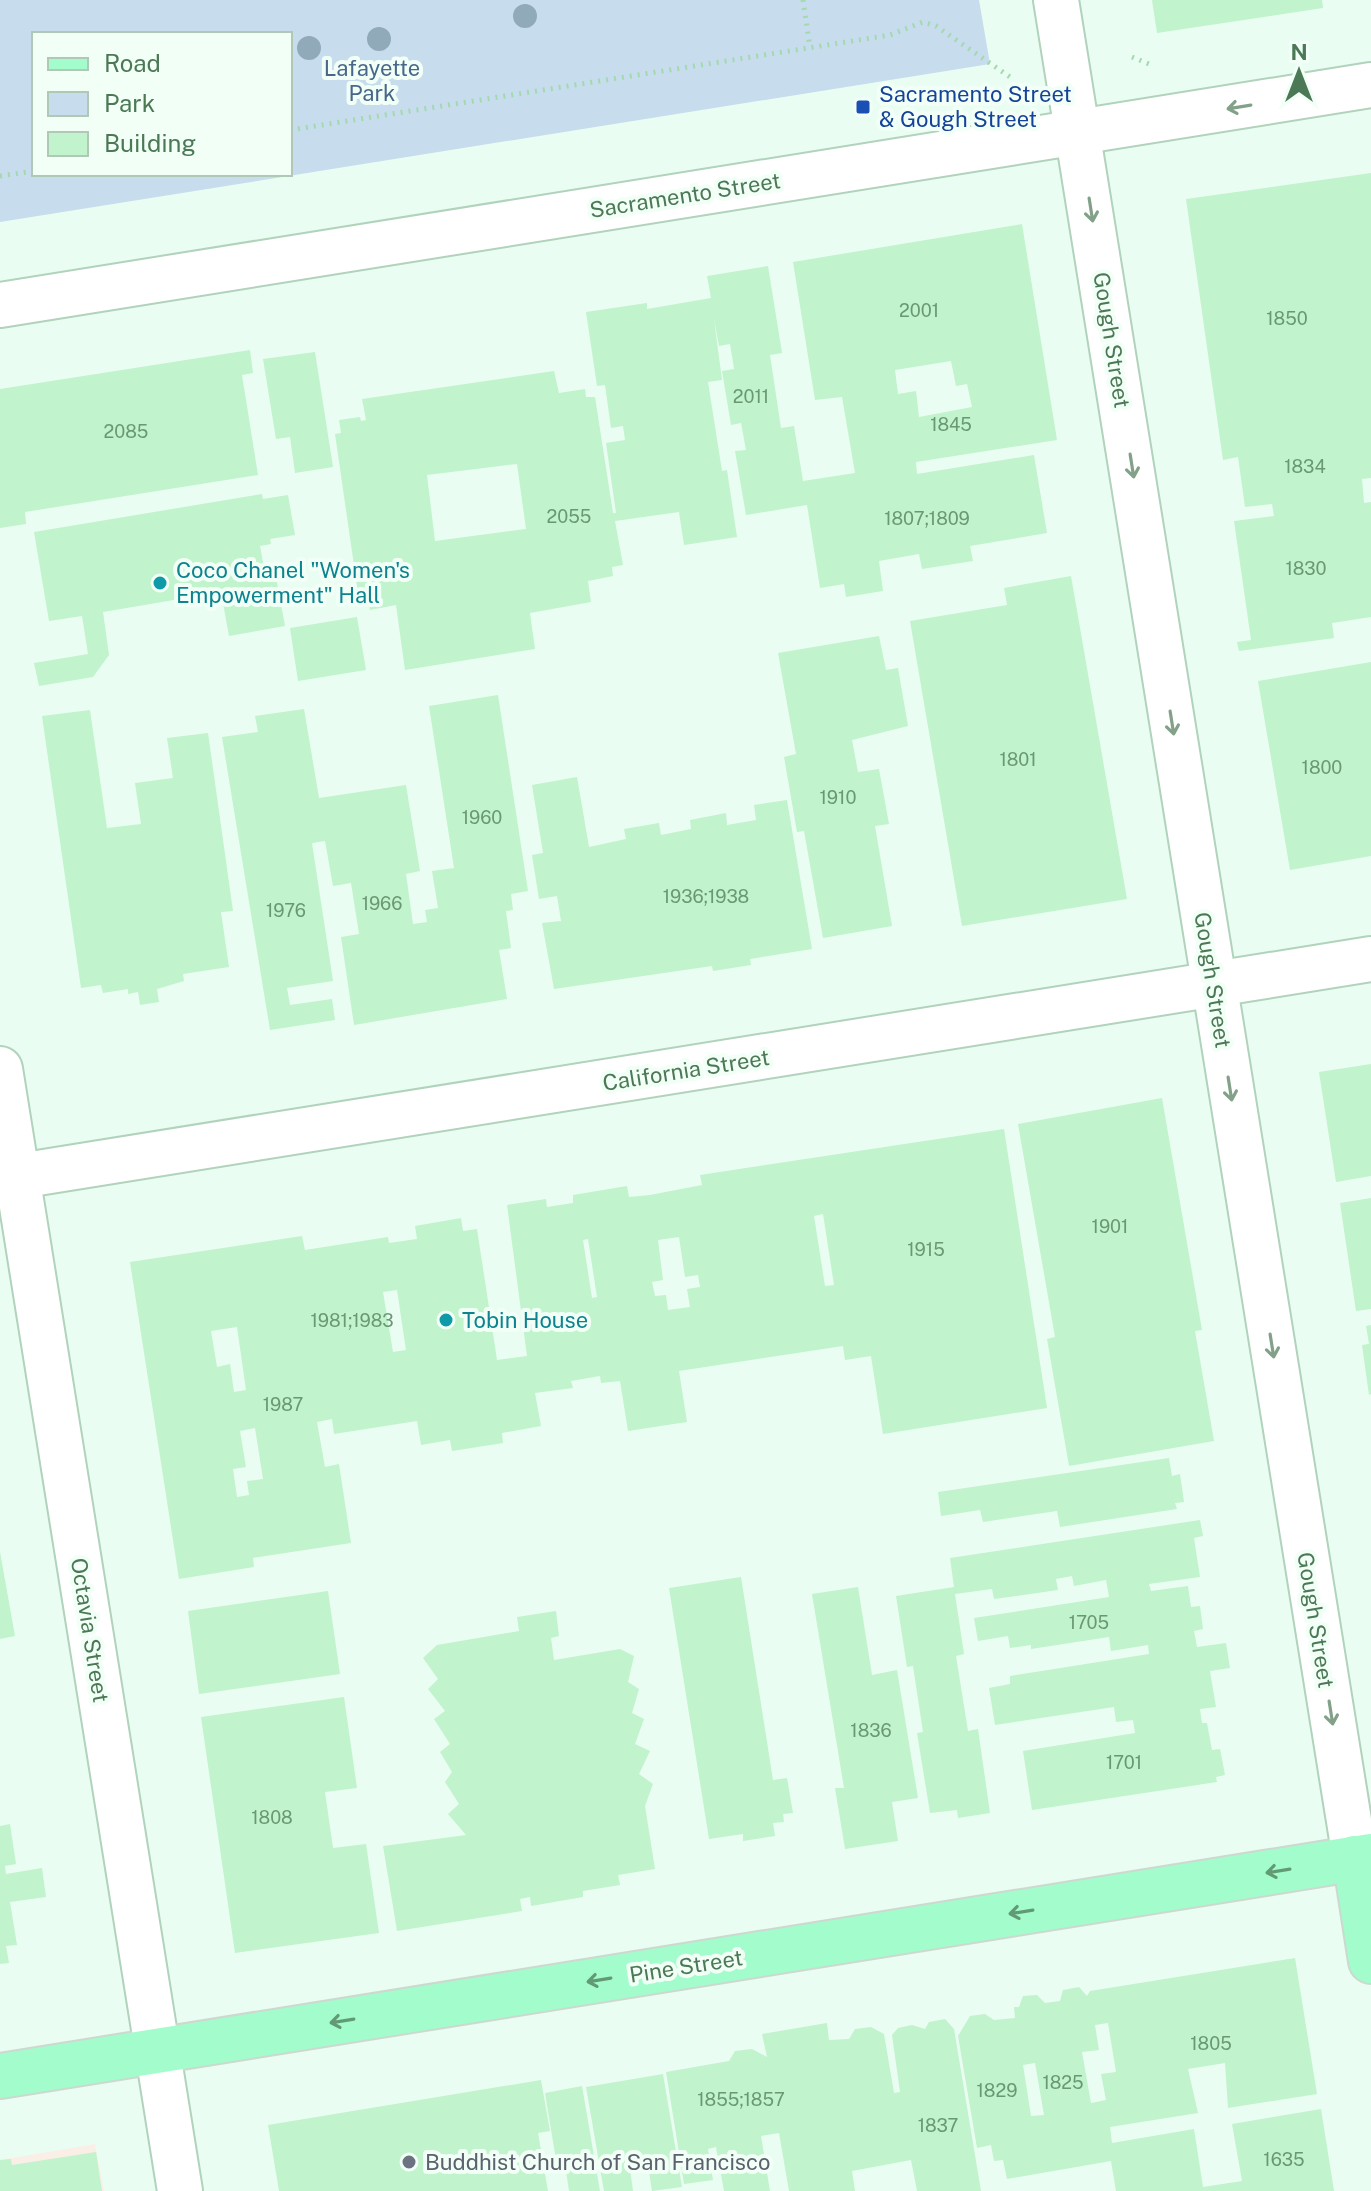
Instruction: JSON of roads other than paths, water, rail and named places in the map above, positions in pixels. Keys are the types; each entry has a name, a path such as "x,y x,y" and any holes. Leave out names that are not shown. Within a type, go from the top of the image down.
{"main road":[{"name":"Gough Street","path":"1363,1857 1371,1961"},
{"name":"Pine Street","path":"0,2076 1363,1857"}],"street":[{"name":"Gough Street","path":"1056,0 1213,985 1363,1857"},
{"name":"Sacramento Street","path":"0,305 1371,85"},
{"name":"California Street","path":"9,1178 1371,959"},
{"name":"Octavia Street","path":"0,1069 9,1178 180,2191"}],"place":[{"name":"Sacramento Street & Gough Street","path":"863,107"},
{"name":"Coco Chanel \"Women's Empowerment\" Hall","path":"160,583"},
{"name":"Tobin House","path":"446,1320"},
{"name":"Buddhist Church of San Francisco","path":"409,2162"}],"park label":[{"name":"Lafayette Park","path":"372,80"}]}
